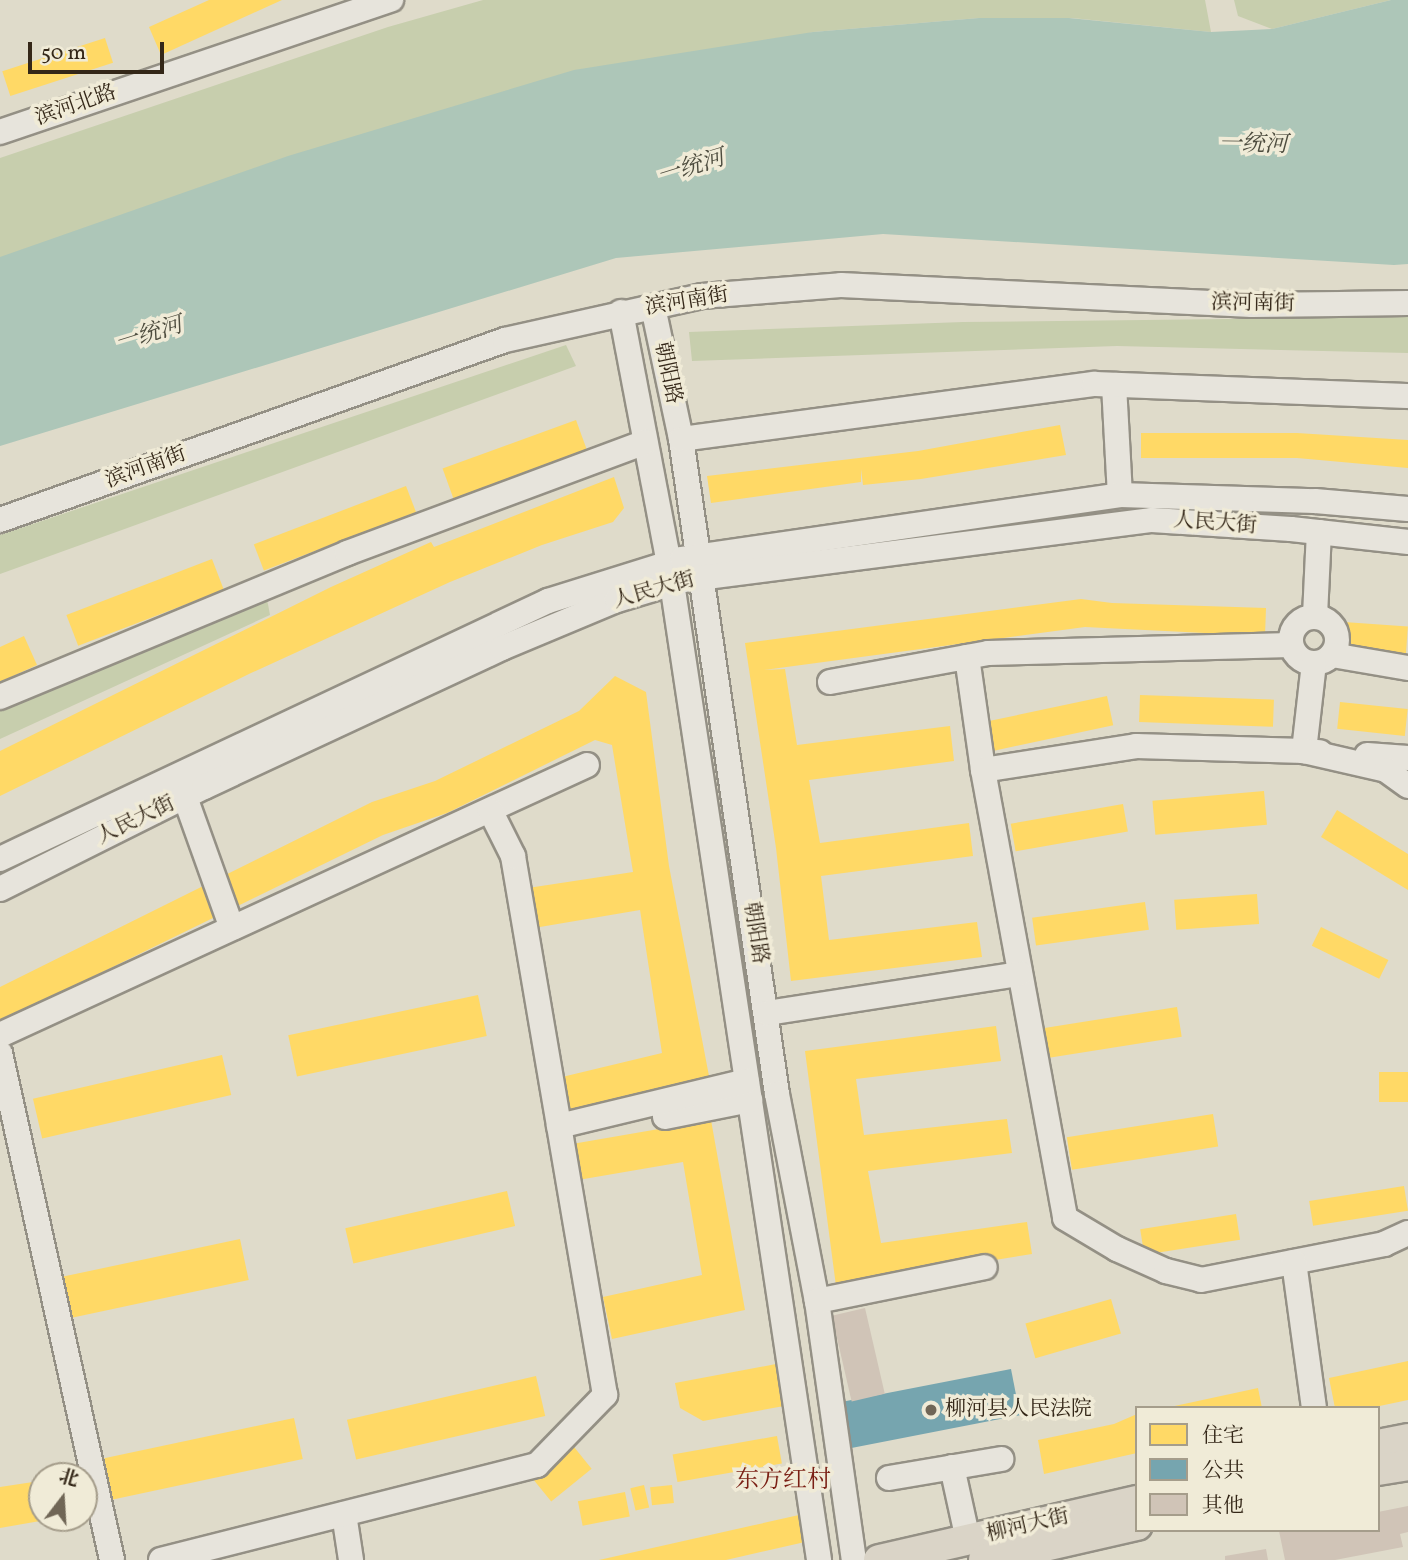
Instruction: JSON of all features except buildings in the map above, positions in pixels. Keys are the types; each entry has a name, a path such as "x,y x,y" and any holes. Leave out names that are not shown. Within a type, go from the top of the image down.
{"main road":[{"path":"1380,1445 1408,1439"},
{"path":"1380,1470 1408,1465"},
{"name":"柳河大街","path":"976,1550 1135,1502"},
{"name":"柳河大街","path":"879,1560 976,1550 1135,1525"}],"street":[{"name":"滨河北路","path":"0,132 391,0"},
{"name":"滨河南街","path":"0,520 505,341 621,312 702,296 841,285 1252,305 1408,303"},
{"name":"朝阳路","path":"653,307 681,439 777,1094 817,1301 854,1560"},
{"path":"621,312 671,573 819,1560"},
{"path":"681,439 1094,384 1408,396"},
{"path":"1114,385 1120,495"},
{"path":"0,697 347,553 645,442"},
{"name":"人民大街","path":"0,859 548,601 701,567 1120,495 1315,501 1408,509"},
{"name":"人民大街","path":"701,567 1152,520 1319,532 1408,542"},
{"path":"1315,616 1319,532"},
{"name":"人民大街","path":"0,889 185,797 502,648 617,600 671,573"},
{"path":"1315,616 1296,625 1291,645 1295,654 1408,668"},
{"path":"1304,751 1323,659 1337,646 1333,626 1315,616"},
{"path":"830,682 988,653 1291,645"},
{"path":"967,657 983,770 1065,1218 1129,1255 1166,1271 1202,1280 1384,1244 1408,1233"},
{"path":"983,770 1136,746 1304,751 1379,762 1408,758"},
{"path":"1379,762 1408,786"},
{"path":"0,1035 587,765"},
{"path":"185,797 232,929"},
{"path":"161,1560 537,1465 604,1395 513,856 490,810"},
{"path":"767,1013 1020,974"},
{"path":"0,1053 112,1560"},
{"path":"560,1133 748,1090"},
{"path":"1294,1262 1314,1406"},
{"path":"817,1301 985,1267"},
{"path":"889,1478 1001,1459"},
{"path":"952,1467 976,1550"},
{"path":"344,1514 351,1560"}],"shaded area":[{"path":"483,0 1205,0 1211,32 1072,18 979,18 813,32 0,263 0,158 388,27"},
{"path":"1234,0 1391,0 1272,29 1238,16"},
{"path":"1408,317 1408,353 1117,346 692,361 689,332 963,322"},
{"path":"566,345 576,366 0,574 0,535"},
{"path":"266,594 270,615 0,739 0,703"}],"water":[{"name":"一统河","path":"1391,0 1408,0 1408,264 883,234 616,258 0,446 0,257 288,156 574,70 813,32 979,18 1069,18 1211,32 1272,29"}],"place":[{"name":"柳河县人民法院","path":"931,1410"}],"district":[{"name":"东方红村","path":"783,1482"}]}
